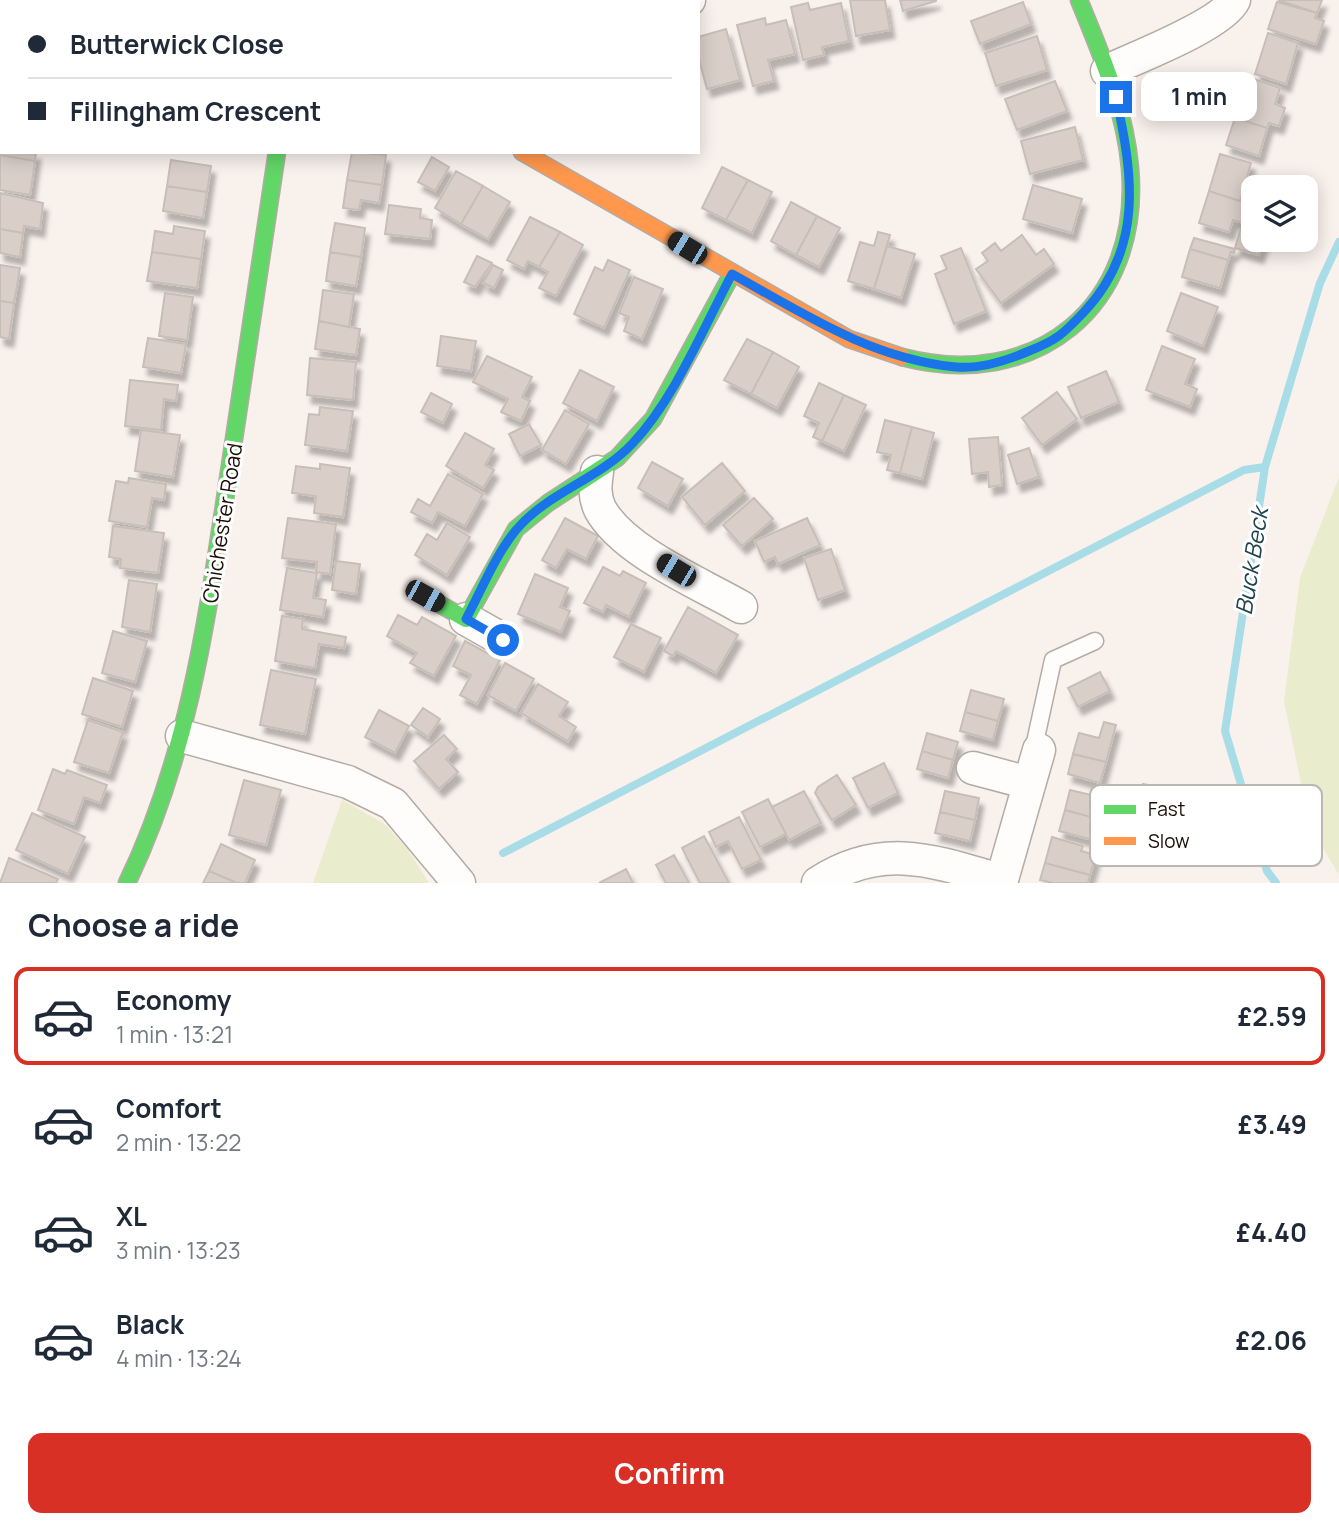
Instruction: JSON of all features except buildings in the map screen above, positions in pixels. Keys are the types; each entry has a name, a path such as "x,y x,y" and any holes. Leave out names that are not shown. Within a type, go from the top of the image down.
{"street":[{"path":"531,154 557,160 732,274 849,340 903,357 959,368 1010,359 1058,339 1095,300 1121,258 1130,209 1129,158 1107,71 1079,0"},
{"path":"1107,71 1179,38 1230,9 1234,0"},
{"name":"Chichester Road","path":"127,883 158,810 182,736 208,617 277,154"},
{"path":"466,619 516,529 632,444 653,419 732,274"},
{"path":"597,472 594,488 600,508 613,527 633,544 741,607"},
{"path":"425,596 503,640"},
{"path":"182,736 348,782 393,804 459,883"},
{"path":"818,883 860,862 897,856 933,861 1001,882 1039,750"},
{"path":"973,768 1029,783"}],"lane":[{"path":"1039,750 1034,747 1053,660 1095,641"}],"green space":[{"path":"1339,477 1339,875 1322,846 1322,785 1301,785 1284,701 1300,578"},
{"path":"342,800 385,824 408,850 429,883 313,883"}],"waterway":[{"name":"Buck Beck","path":"1241,785 1225,731 1265,467 1320,283 1339,242"},
{"path":"503,853 1244,470 1265,467"},
{"name":"Buck Beck","path":"1266,866 1276,883"}],"traffic: fast":[{"path":"902,357 950,365 995,362 1036,349 1070,328 1098,298 1118,261 1129,217 1130,168 1127,146 1111,82 1079,0"},
{"path":"127,883 147,837 179,743 201,647 277,154"},
{"path":"425,596 466,619 516,529 548,503 617,458 653,419 732,274"}],"traffic: slow":[{"path":"525,154 849,339 902,357"}],"route":[{"path":"503,640 466,619 516,529 548,503 617,458 632,444 653,419 732,274 849,340 903,357 959,368 1010,359 1058,339 1095,300 1121,258 1130,209 1129,158 1116,97"}]}
